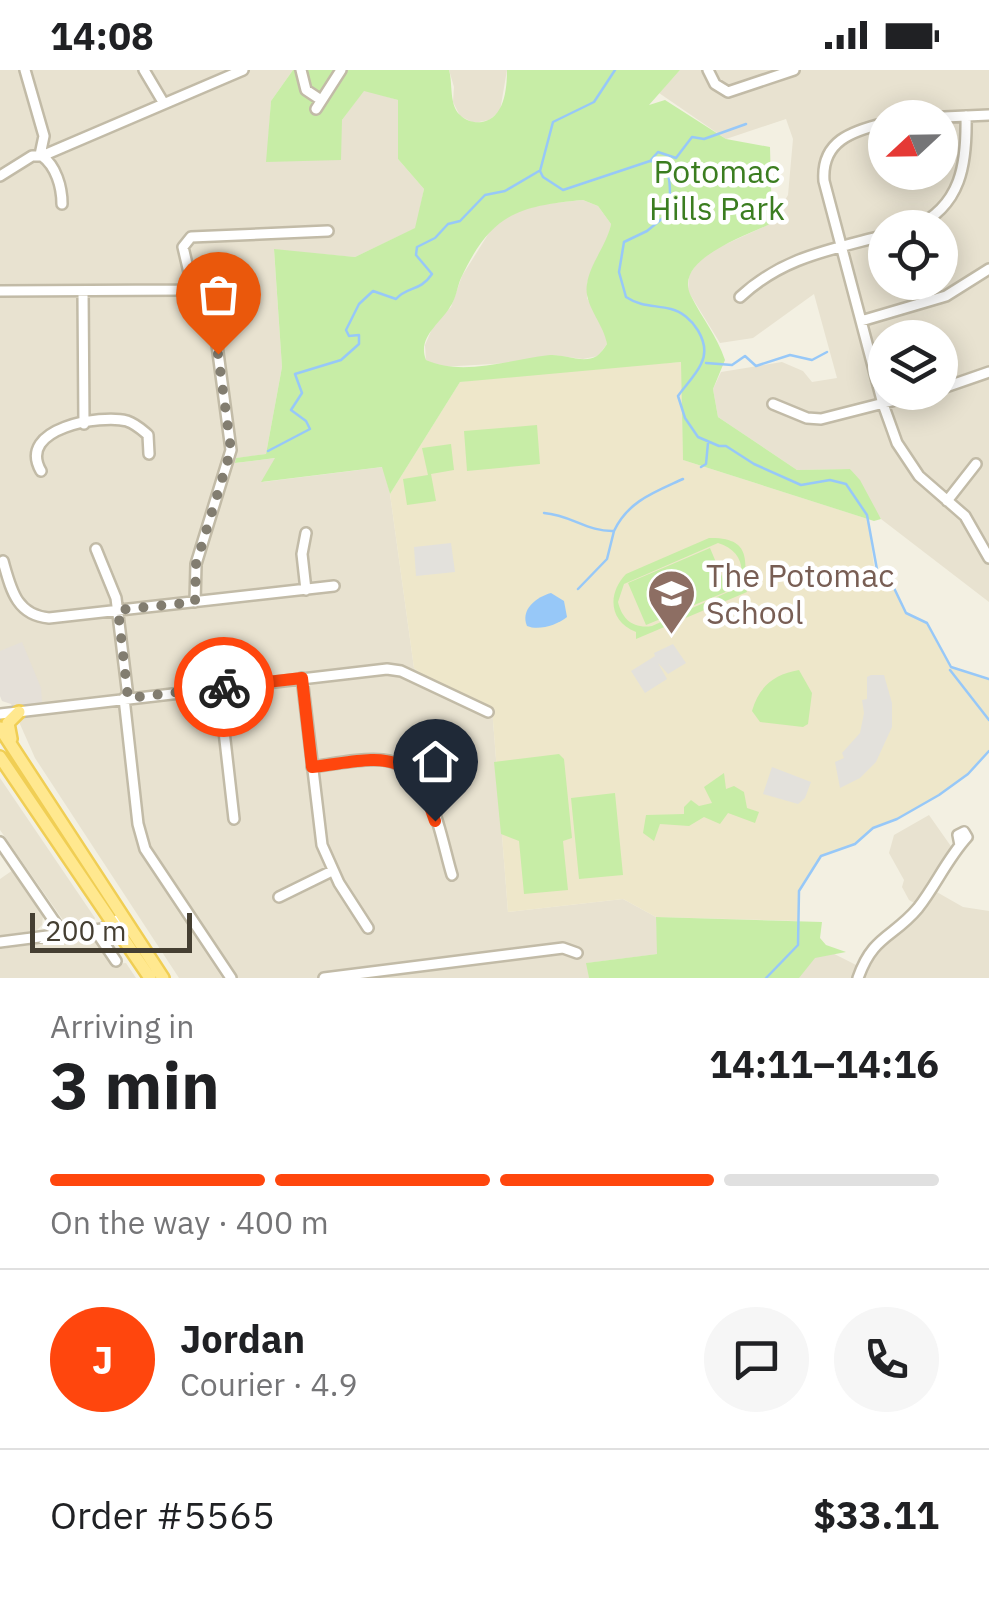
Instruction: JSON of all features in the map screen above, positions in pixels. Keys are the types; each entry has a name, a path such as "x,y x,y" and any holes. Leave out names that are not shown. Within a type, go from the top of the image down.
{"main road":[{"path":"16,752 8,727 19,712"},
{"path":"0,728 150,978"},
{"path":"0,758 163,978"}],"street":[{"path":"25,70 44,136 41,156"},
{"path":"144,70 163,102"},
{"path":"0,176 32,156 41,156 242,70"},
{"path":"301,70 306,90 318,104 341,70"},
{"path":"708,70 715,84 728,92 794,70"},
{"path":"958,116 989,115"},
{"path":"940,210 958,186 966,155 966,116"},
{"path":"868,128 846,135 834,145 826,158 824,181 868,347"},
{"path":"41,156 49,161 58,180 62,204"},
{"path":"189,287 184,247 187,240 196,236 328,231"},
{"path":"740,297 777,268 868,240"},
{"path":"861,321 946,296 989,269"},
{"path":"0,291 189,287"},
{"path":"189,287 205,304 215,330 231,450 196,564 195,602"},
{"path":"84,291 84,424"},
{"path":"958,383 989,372"},
{"path":"773,404 821,420 868,408"},
{"path":"885,410 903,455 919,476 971,524 989,558"},
{"path":"41,471 36,454 44,438 64,427 117,420 132,423 148,435 149,454"},
{"path":"946,501 976,464"},
{"path":"306,532 302,554 306,590"},
{"path":"96,549 108,573 118,610 138,824 145,849 231,978"},
{"path":"3,561 14,597 22,608 34,616 49,618 334,586"},
{"path":"0,714 376,670 402,671 488,712"},
{"path":"302,678 319,831 332,871 368,928"},
{"path":"219,688 234,819"},
{"path":"312,767 376,760 394,762 408,770 426,794 452,874"},
{"path":"0,842 63,934"},
{"path":"858,978 873,946 914,913 960,845"},
{"path":"279,897 332,871"},
{"path":"0,942 95,930 118,920"},
{"path":"95,930 116,961"},
{"path":"324,978 377,975 563,948 577,953"}],"shaded area":[{"path":"0,70 293,70 271,101 267,162 342,120 364,90 398,100 398,159 424,189 416,228 355,257 274,250 282,367 266,454 237,458 236,463 276,458 263,482 383,467 414,668 492,708 508,912 623,899 656,917 658,954 587,963 589,978 179,978 35,758 0,679"},
{"path":"449,70 507,70 500,111 489,120 474,123 460,116 453,102"},
{"path":"680,70 989,70 989,602 881,519 850,469 797,470 718,417 713,389 721,372 782,362 803,371 812,382 837,378 814,294 753,338 720,343 688,291 689,275 704,254 772,223 788,195 793,139 786,119 726,139 659,93"},
{"path":"583,200 598,206 611,224 587,283 587,298 605,330 607,344 598,356 583,359 553,355 512,363 440,367 426,360 425,345 434,324 451,307 462,276 492,228 513,212 536,205"},
{"name":"The Potomac School","path":"682,362 683,460 868,519 874,567 894,588 906,613 927,623 951,667 989,679 989,751 968,774 939,795 873,828 855,844 821,856 799,891 798,921 656,917 623,899 508,912 492,708 414,668 390,494 460,382 517,373"},
{"path":"451,543 455,572 416,576 414,547"},
{"path":"22,642 41,688 42,703 17,706 2,701 0,696 0,651"},
{"path":"673,644 686,663 668,674 658,663 667,679 645,693 631,671"},
{"path":"884,675 892,703 892,727 876,762 860,778 840,788 835,762 844,758 842,753 860,733 862,700 867,699 867,677"},
{"path":"772,767 811,782 805,798 798,804 763,794"},
{"path":"0,778 95,918 92,924 78,927 65,923 0,830"},
{"path":"929,815 955,852 946,868 950,871 935,891 963,907 989,911 989,978 739,978 773,923 866,970 872,953 921,912 909,900 902,887 904,880 889,853 894,835"},
{"path":"13,870 43,916 42,925 37,930 0,936 0,879"},
{"path":"90,937 113,964 126,963 136,978 0,978 0,949"}],"green space":[{"name":"Potomac Hills Park","path":"293,70 449,70 457,111 467,120 479,122 500,109 507,70 680,70 649,105 665,100 726,139 770,147 772,223 715,250 692,271 688,283 725,360 713,389 718,417 797,470 850,469 881,519 874,521 683,460 681,362 460,382 390,494 382,467 261,482 275,458 235,463 236,458 266,454 282,367 274,249 355,257 415,228 424,189 398,159 398,100 364,91 342,120 341,160 266,162 271,101","holes":["583,200 598,206 611,224 587,284 588,299 607,344 598,355 586,359 550,355 471,367 426,360 427,338 452,304 472,257 496,227 509,217 541,206"]},
{"path":"537,425 540,464 467,471 464,431"},
{"path":"451,444 454,470 431,474 436,501 407,505 403,479 428,475 422,448"},
{"path":"709,538 724,539 741,548 747,592 636,639 636,632 620,621 614,606 616,590 626,574","holes":["718,543 732,550 740,560 737,588 652,626 629,622 618,602 624,584"]},
{"path":"710,548 728,591 646,625 628,583"},
{"path":"799,670 812,693 808,724 803,727 760,722 752,711 764,688 775,678"},
{"path":"559,754 564,759 572,838 563,841 568,890 524,894 519,841 501,834 494,762"},
{"path":"724,773 726,789 734,786 744,792 747,808 759,812 755,823 728,813 720,824 704,817 689,826 660,824 654,841 643,833 646,815 684,814 684,807 691,800 699,806 712,803 704,787"},
{"path":"615,793 623,875 579,879 571,798"},
{"path":"656,917 822,922 820,938 826,945 846,952 815,958 799,978 589,978 586,963 657,954"}],"water":[{"path":"551,593 564,601 567,617 548,626 527,626 525,620 531,605"}],"waterway":[{"path":"615,70 594,102 553,122 540,171 563,190 650,161 667,173 669,213 647,231 624,242 619,272 626,297 679,312 698,330 704,356 678,396 685,418 698,437 726,446 754,464 801,485 830,480 846,484 867,515 878,575 894,588 906,613 927,623 951,667 989,679"},
{"path":"650,161 658,152 676,158 692,137 704,139 746,124"},
{"path":"268,451 310,429 291,410 302,393 295,374 341,360 359,344 359,335 349,336 346,330 359,304 373,291 396,299 423,284 432,274 416,255 417,247 435,238 448,224 460,221 485,195 505,191 539,171"},
{"path":"706,363 732,365 745,356 756,366 790,355 812,360 827,352"},
{"path":"701,467 706,464 708,443"},
{"path":"544,513 614,531 635,505 683,479"},
{"path":"578,589 607,559 614,531"},
{"path":"950,670 989,720"},
{"path":"766,978 798,945 799,891 821,856 855,844 873,828 939,795 968,774 989,751"}],"way so far":[{"path":"218,354 231,450 196,564 195,602 118,610 128,698 224,687"}],"place":[{"name":"The Potomac School","path":"671,636"}],"route":[{"path":"224,687 302,678 312,767 376,760 401,765 420,781 435,821"}]}
